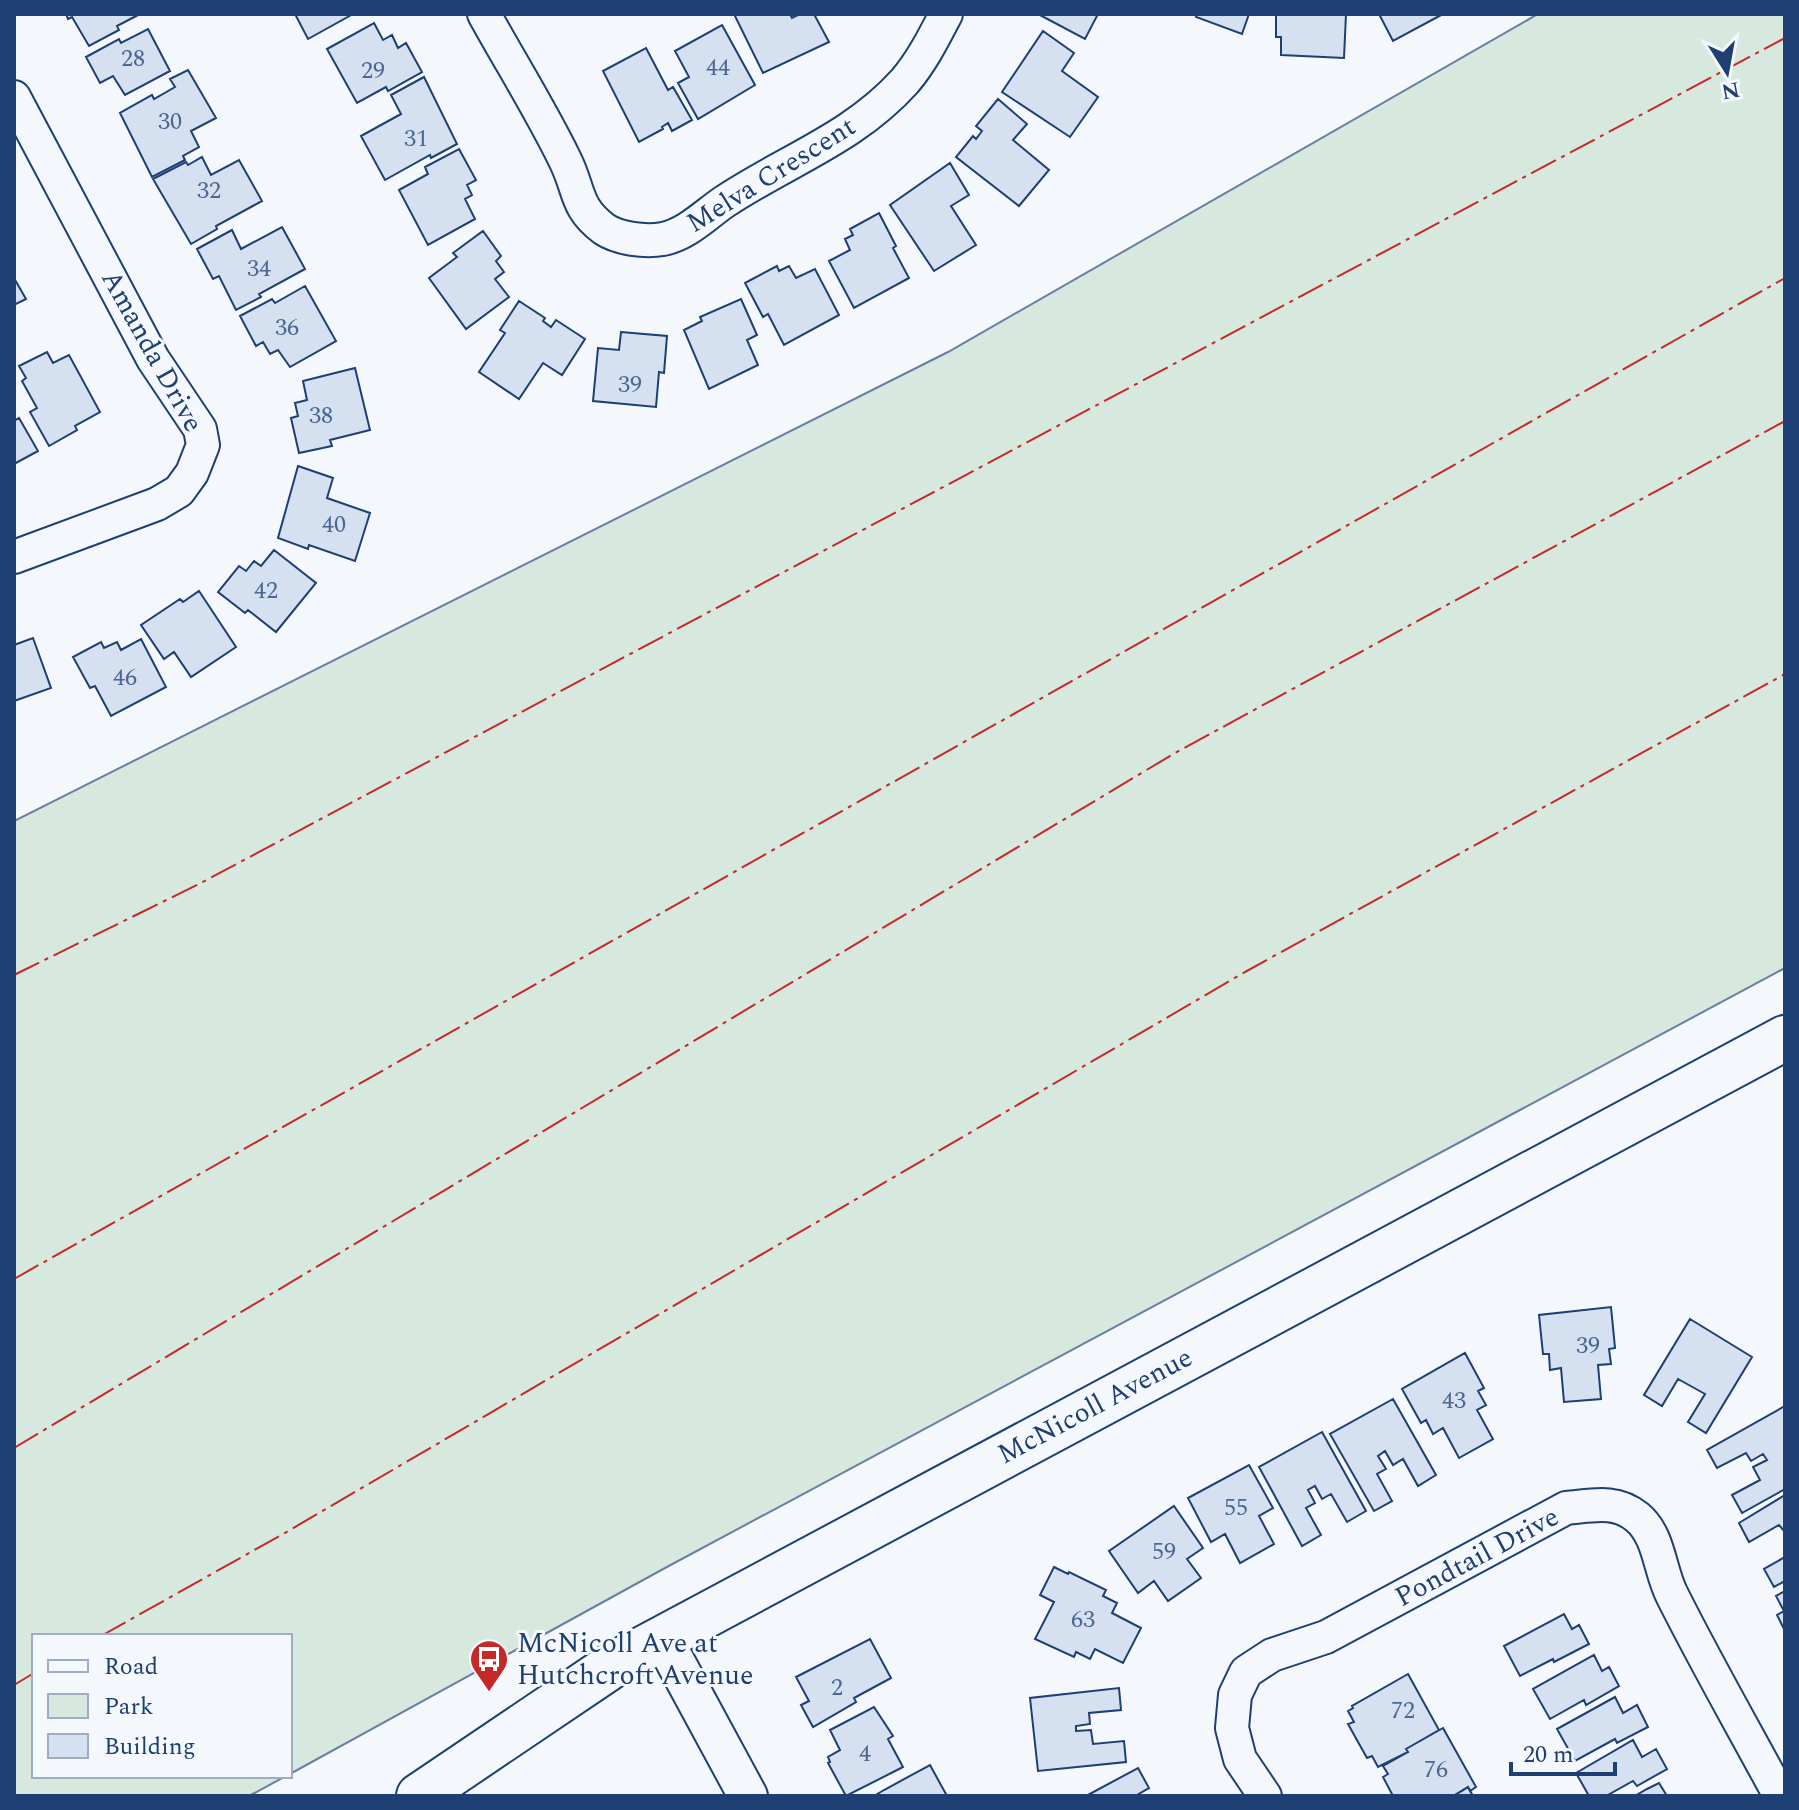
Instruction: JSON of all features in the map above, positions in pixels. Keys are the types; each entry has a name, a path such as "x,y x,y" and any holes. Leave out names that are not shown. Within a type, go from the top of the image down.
{"main road":[{"name":"McNicoll Avenue","path":"419,1796 600,1673 1785,1038"}],"street":[{"name":"Melva Crescent","path":"484,14 568,165 577,196 588,215 607,231 631,239 663,239 691,228 725,202 822,148 868,114 905,81 930,45 946,14"},
{"name":"Amanda Drive","path":"14,97 153,359 200,429 203,445 192,473 179,491 168,498 14,557"},
{"name":"Pondtail Drive","path":"1265,1796 1240,1759 1232,1728 1235,1695 1246,1672 1272,1655 1326,1637 1566,1508 1592,1504 1615,1505 1638,1517 1656,1545 1670,1591 1780,1796"},
{"path":"663,1639 748,1796"}],"green space":[{"path":"1538,14 1785,14 1785,968 665,1568 292,1773 292,1634 32,1634 32,1778 282,1778 249,1796 14,1796 14,821 948,352"}],"building":[{"path":"66,14 140,14 89,46 72,17 68,19"},
{"path":"295,14 353,14 308,39"},
{"path":"734,14 790,14 792,18 800,14 814,14 829,42 763,73"},
{"path":"1038,14 1098,14 1085,39"},
{"path":"1197,14 1249,14 1242,34 1196,17"},
{"path":"1276,14 1346,14 1344,58 1281,55 1281,37 1276,37"},
{"path":"1379,14 1443,14 1393,41"},
{"path":"374,23 383,40 392,35 398,48 406,43 422,72 388,91 386,87 357,103 327,49"},
{"path":"722,25 755,85 698,119 678,83 689,77 675,51"},
{"path":"148,29 170,71 125,95 113,76 100,83 86,57 119,39 121,43"},
{"path":"1043,31 1074,53 1062,71 1098,97 1070,137 1002,92"},
{"path":"646,48 668,90 673,87 692,120 672,131 668,123 639,142 603,71"},
{"path":"188,70 216,118 191,131 199,147 183,156 185,160 152,177 120,113 152,95 154,99 175,87 170,79"},
{"path":"424,77 457,144 385,180 361,136 401,114 391,95"},
{"path":"998,99 1027,124 1013,140 1049,170 1019,206 956,157 973,136 976,139 982,131 976,126"},
{"path":"459,149 476,180 467,185 472,195 465,199 475,219 428,245 399,190 428,174 425,167"},
{"path":"202,157 211,175 239,160 262,201 216,226 217,229 191,244 153,179"},
{"path":"950,163 969,195 951,206 976,245 934,271 890,205"},
{"path":"879,213 909,278 854,308 829,261 850,250 845,239 853,235 850,229"},
{"path":"282,227 305,269 236,310 219,276 213,279 197,249 232,230 241,249"},
{"path":"483,231 501,256 496,261 504,272 495,279 509,297 466,329 429,278 457,257 453,253"},
{"path":"777,266 779,271 789,266 796,278 815,269 839,315 784,345 768,314 763,317 745,283"},
{"path":"14,278 26,299 14,305"},
{"path":"305,286 336,341 290,367 278,350 270,354 263,342 256,346 240,316 272,299 275,303"},
{"path":"741,299 757,335 747,340 758,365 709,389 684,330 702,321 700,317"},
{"path":"519,301 545,318 543,321 551,327 556,320 585,339 562,375 543,363 519,399 479,372 505,333 500,330"},
{"path":"621,332 667,336 664,373 659,372 656,407 593,401 598,348 619,350"},
{"path":"47,352 53,363 69,355 100,412 49,446 30,412 37,408 22,381 26,378 19,366"},
{"path":"355,368 370,430 330,440 332,446 299,453 291,418 298,416 295,403 307,400 303,381"},
{"path":"19,418 38,451 14,464 14,421"},
{"path":"298,466 333,478 327,498 370,513 355,561 278,538"},
{"path":"274,550 316,583 276,632 218,592 239,566 246,571 254,561 261,566"},
{"path":"199,591 236,647 191,677 174,652 164,659 141,625 180,599 183,602"},
{"path":"33,638 51,688 14,701 14,645"},
{"path":"141,639 166,687 111,716 95,686 90,688 73,657 101,642 104,648 117,642 121,650"},
{"path":"1611,1307 1615,1348 1609,1349 1611,1364 1598,1365 1601,1399 1564,1402 1561,1368 1550,1370 1549,1354 1543,1354 1539,1315"},
{"path":"1690,1319 1752,1357 1706,1433 1688,1422 1705,1394 1678,1379 1662,1406 1644,1395"},
{"path":"1465,1353 1484,1388 1478,1391 1486,1405 1477,1410 1493,1439 1459,1458 1443,1428 1433,1434 1426,1420 1421,1423 1402,1389"},
{"path":"1393,1399 1436,1475 1418,1486 1403,1459 1393,1465 1385,1451 1378,1456 1386,1469 1377,1474 1392,1501 1374,1511 1330,1434"},
{"path":"1785,1406 1785,1489 1742,1513 1732,1495 1760,1480 1753,1467 1767,1460 1763,1454 1751,1461 1746,1453 1717,1468 1707,1450"},
{"path":"1322,1432 1366,1511 1347,1522 1331,1494 1322,1499 1315,1486 1308,1490 1315,1503 1306,1508 1321,1535 1302,1546 1259,1467"},
{"path":"1249,1465 1273,1508 1259,1516 1274,1544 1240,1563 1225,1534 1211,1542 1188,1498"},
{"path":"1785,1495 1785,1532 1779,1525 1749,1542 1739,1523"},
{"path":"1174,1506 1203,1548 1187,1559 1201,1578 1168,1601 1154,1581 1138,1593 1109,1551"},
{"path":"1785,1557 1785,1581 1774,1587 1764,1569"},
{"path":"1054,1567 1106,1590 1103,1596 1117,1603 1112,1613 1141,1628 1123,1663 1095,1649 1090,1659 1076,1652 1074,1657 1035,1639 1054,1602 1040,1595"},
{"path":"1785,1591 1785,1631 1777,1615 1784,1611 1776,1596"},
{"path":"1564,1614 1572,1629 1579,1625 1589,1644 1520,1676 1504,1646"},
{"path":"870,1639 891,1678 854,1698 856,1702 813,1727 801,1705 809,1701 796,1677"},
{"path":"1594,1655 1602,1671 1609,1667 1619,1686 1586,1705 1584,1700 1550,1719 1533,1689"},
{"path":"1408,1674 1439,1730 1406,1749 1408,1752 1378,1767 1372,1756 1367,1758 1348,1724 1354,1722 1348,1711"},
{"path":"1119,1688 1121,1710 1089,1713 1090,1724 1076,1726 1076,1731 1091,1730 1093,1744 1124,1741 1126,1762 1038,1771 1030,1698"},
{"path":"1615,1697 1623,1713 1637,1705 1648,1727 1617,1743 1615,1739 1575,1761 1557,1729"},
{"path":"874,1707 893,1736 888,1739 903,1767 846,1796 828,1763 828,1757 840,1750 830,1730"},
{"path":"1443,1728 1476,1787 1470,1791 1468,1787 1453,1796 1393,1796 1383,1777 1388,1774 1383,1766"},
{"path":"1633,1740 1642,1757 1656,1749 1667,1769 1637,1786 1633,1781 1606,1796 1589,1796 1576,1773"},
{"path":"930,1765 947,1796 874,1796 884,1790"},
{"path":"1138,1768 1149,1788 1135,1796 1086,1796"},
{"path":"1659,1783 1667,1796 1635,1796 1647,1789"},
{"path":"1468,1787 1473,1796 1453,1796 1462,1791"}],"power":[{"path":"14,975 199,884 1785,38"},
{"path":"14,1279 1785,278"},
{"path":"14,1448 1175,753 1785,421"},
{"path":"105,1634 283,1534 1245,972 1785,674"},
{"path":"14,1685 32,1674"}],"place":[{"name":"McNicoll Ave at Hutchcroft Avenue","path":"489,1693"}]}
